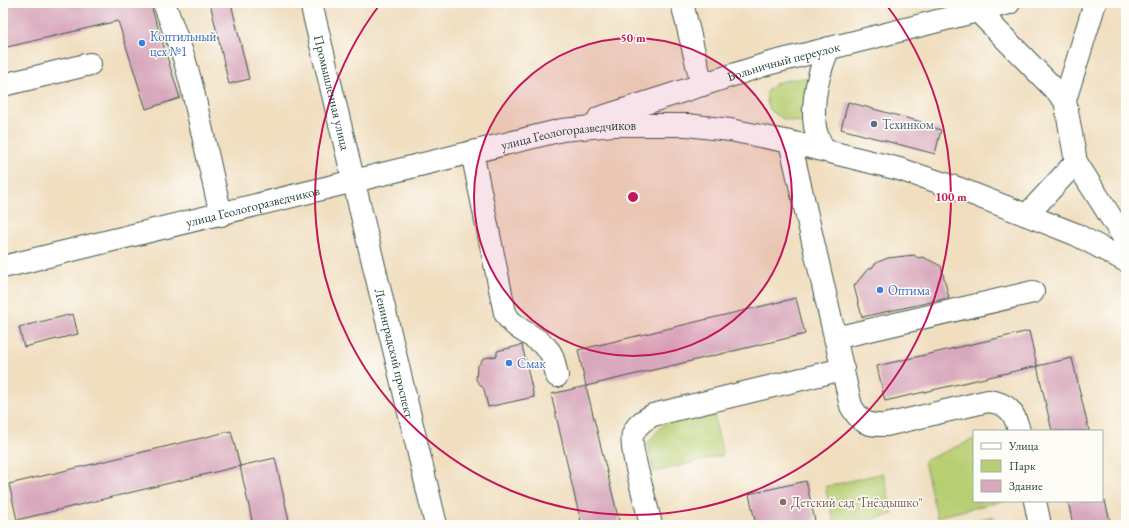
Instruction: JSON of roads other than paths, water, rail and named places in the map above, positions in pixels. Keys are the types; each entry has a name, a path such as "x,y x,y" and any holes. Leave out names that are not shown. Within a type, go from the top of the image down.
{"street":[{"path":"164,3 184,58 221,215"},
{"name":"Промышленная улица","path":"312,3 354,181"},
{"path":"682,3 702,85"},
{"name":"Больничный переулок","path":"562,130 767,64 1009,3"},
{"path":"1095,3 1065,100 1076,162 1126,241"},
{"path":"978,11 1065,100"},
{"path":"824,150 814,126 815,102 822,64 829,48"},
{"path":"3,85 90,64"},
{"name":"улица Геологоразведчиков","path":"3,267 221,215 562,130 613,125 687,126 730,130 824,150 899,170 946,185 1074,234 1126,261"},
{"path":"790,142 851,406 858,418 873,426 886,425 988,401 1000,402 1010,409 1016,419 1019,430"},
{"path":"472,152 505,313 515,327 546,347 551,353 558,376"},
{"path":"1027,215 1076,162"},
{"name":"Ленинградский проспект","path":"354,181 436,525"},
{"path":"835,338 1032,292"},
{"path":"651,525 633,449 632,435 639,423 653,415 843,369"},
{"path":"1035,502 1040,525"}],"place":[{"name":"Коптильный цех №1","path":"142,43"},
{"name":"Техинком","path":"874,124"},
{"name":"Оптима","path":"880,290"},
{"name":"Смак","path":"509,363"},
{"name":"Детский сад \"Гнёздышко\"","path":"783,502"}]}
